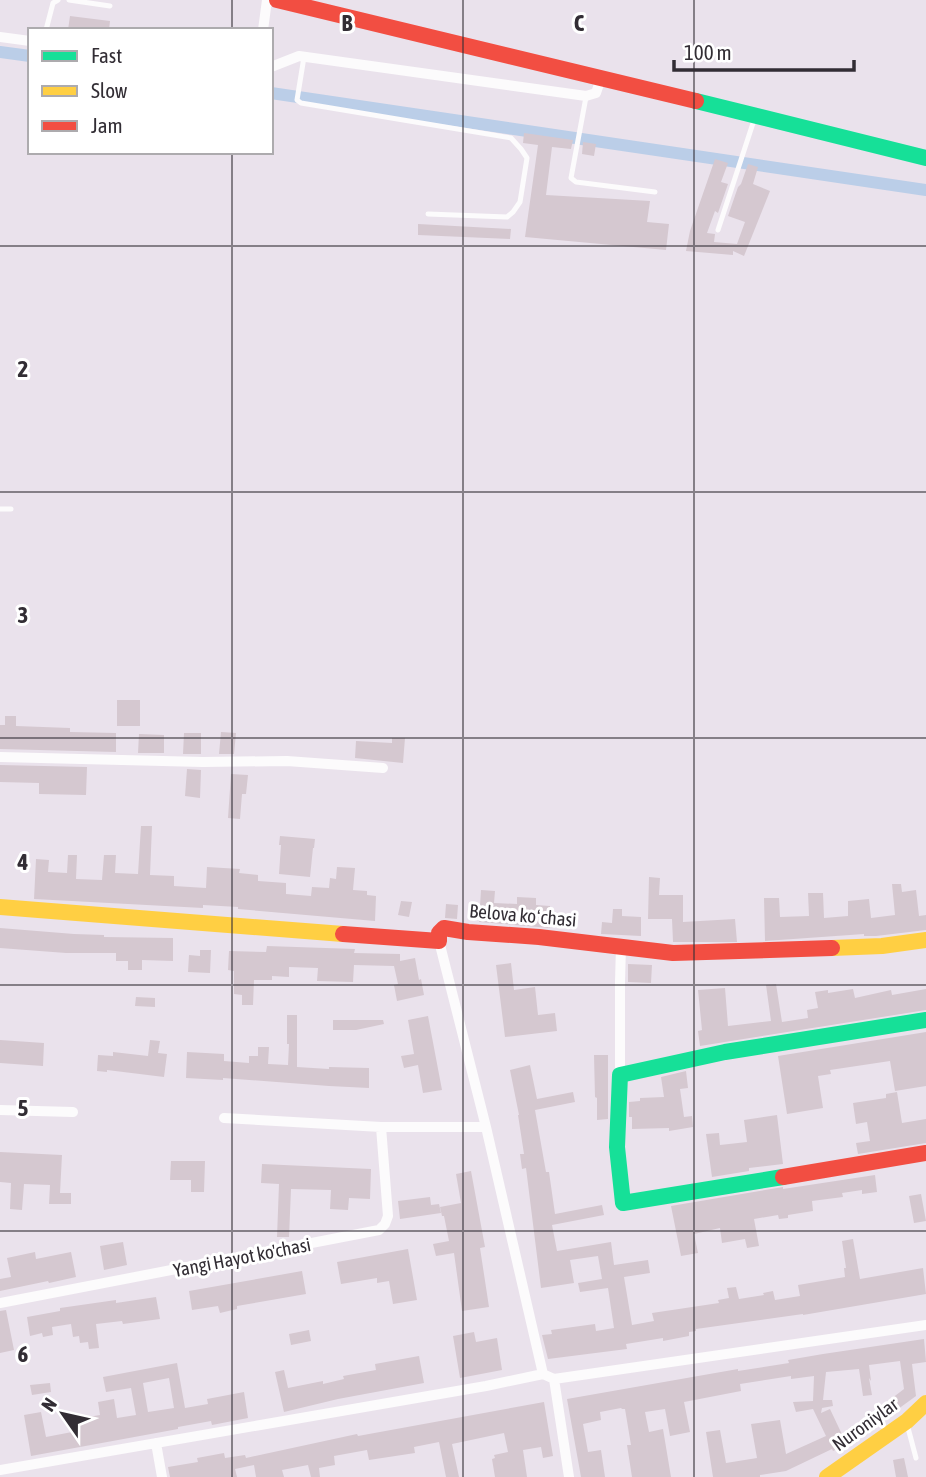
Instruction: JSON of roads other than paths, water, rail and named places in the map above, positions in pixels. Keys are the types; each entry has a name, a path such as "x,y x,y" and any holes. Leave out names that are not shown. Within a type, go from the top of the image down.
{"street":[{"path":"263,28 267,0"},
{"path":"277,0 926,158"},
{"path":"0,37 28,41"},
{"path":"273,66 299,56 586,96 596,93 601,78"},
{"path":"0,758 287,761 383,768"},
{"name":"Belova koʻchasi","path":"0,907 439,940 438,933 444,928 673,953 745,953 882,946 926,940"},
{"path":"439,940 543,1374"},
{"path":"621,946 617,1147 623,1203 926,1153"},
{"path":"620,1075 725,1052 926,1020"},
{"path":"0,1110 72,1112"},
{"path":"224,1118 381,1127 485,1127"},
{"name":"Yangi Hayot ko'chasi","path":"0,1303 379,1230 388,1216 381,1127"},
{"path":"0,1470 486,1387 543,1374 554,1380 926,1325"},
{"path":"554,1380 569,1477"},
{"name":"Nuroniylar","path":"827,1477 907,1421 926,1403"},
{"path":"156,1443 162,1477"}],"lane":[{"path":"47,28 53,3 58,0"},
{"path":"69,0 110,6"},
{"path":"304,57 297,100 300,103 511,138 527,158 520,202 507,217 429,214"},
{"path":"586,96 571,177 576,182 655,192"},
{"path":"718,230 756,115"},
{"path":"0,509 11,509"},
{"path":"907,1421 916,1458"}],"waterway":[{"path":"0,52 28,56"},
{"path":"273,93 926,190"}]}
